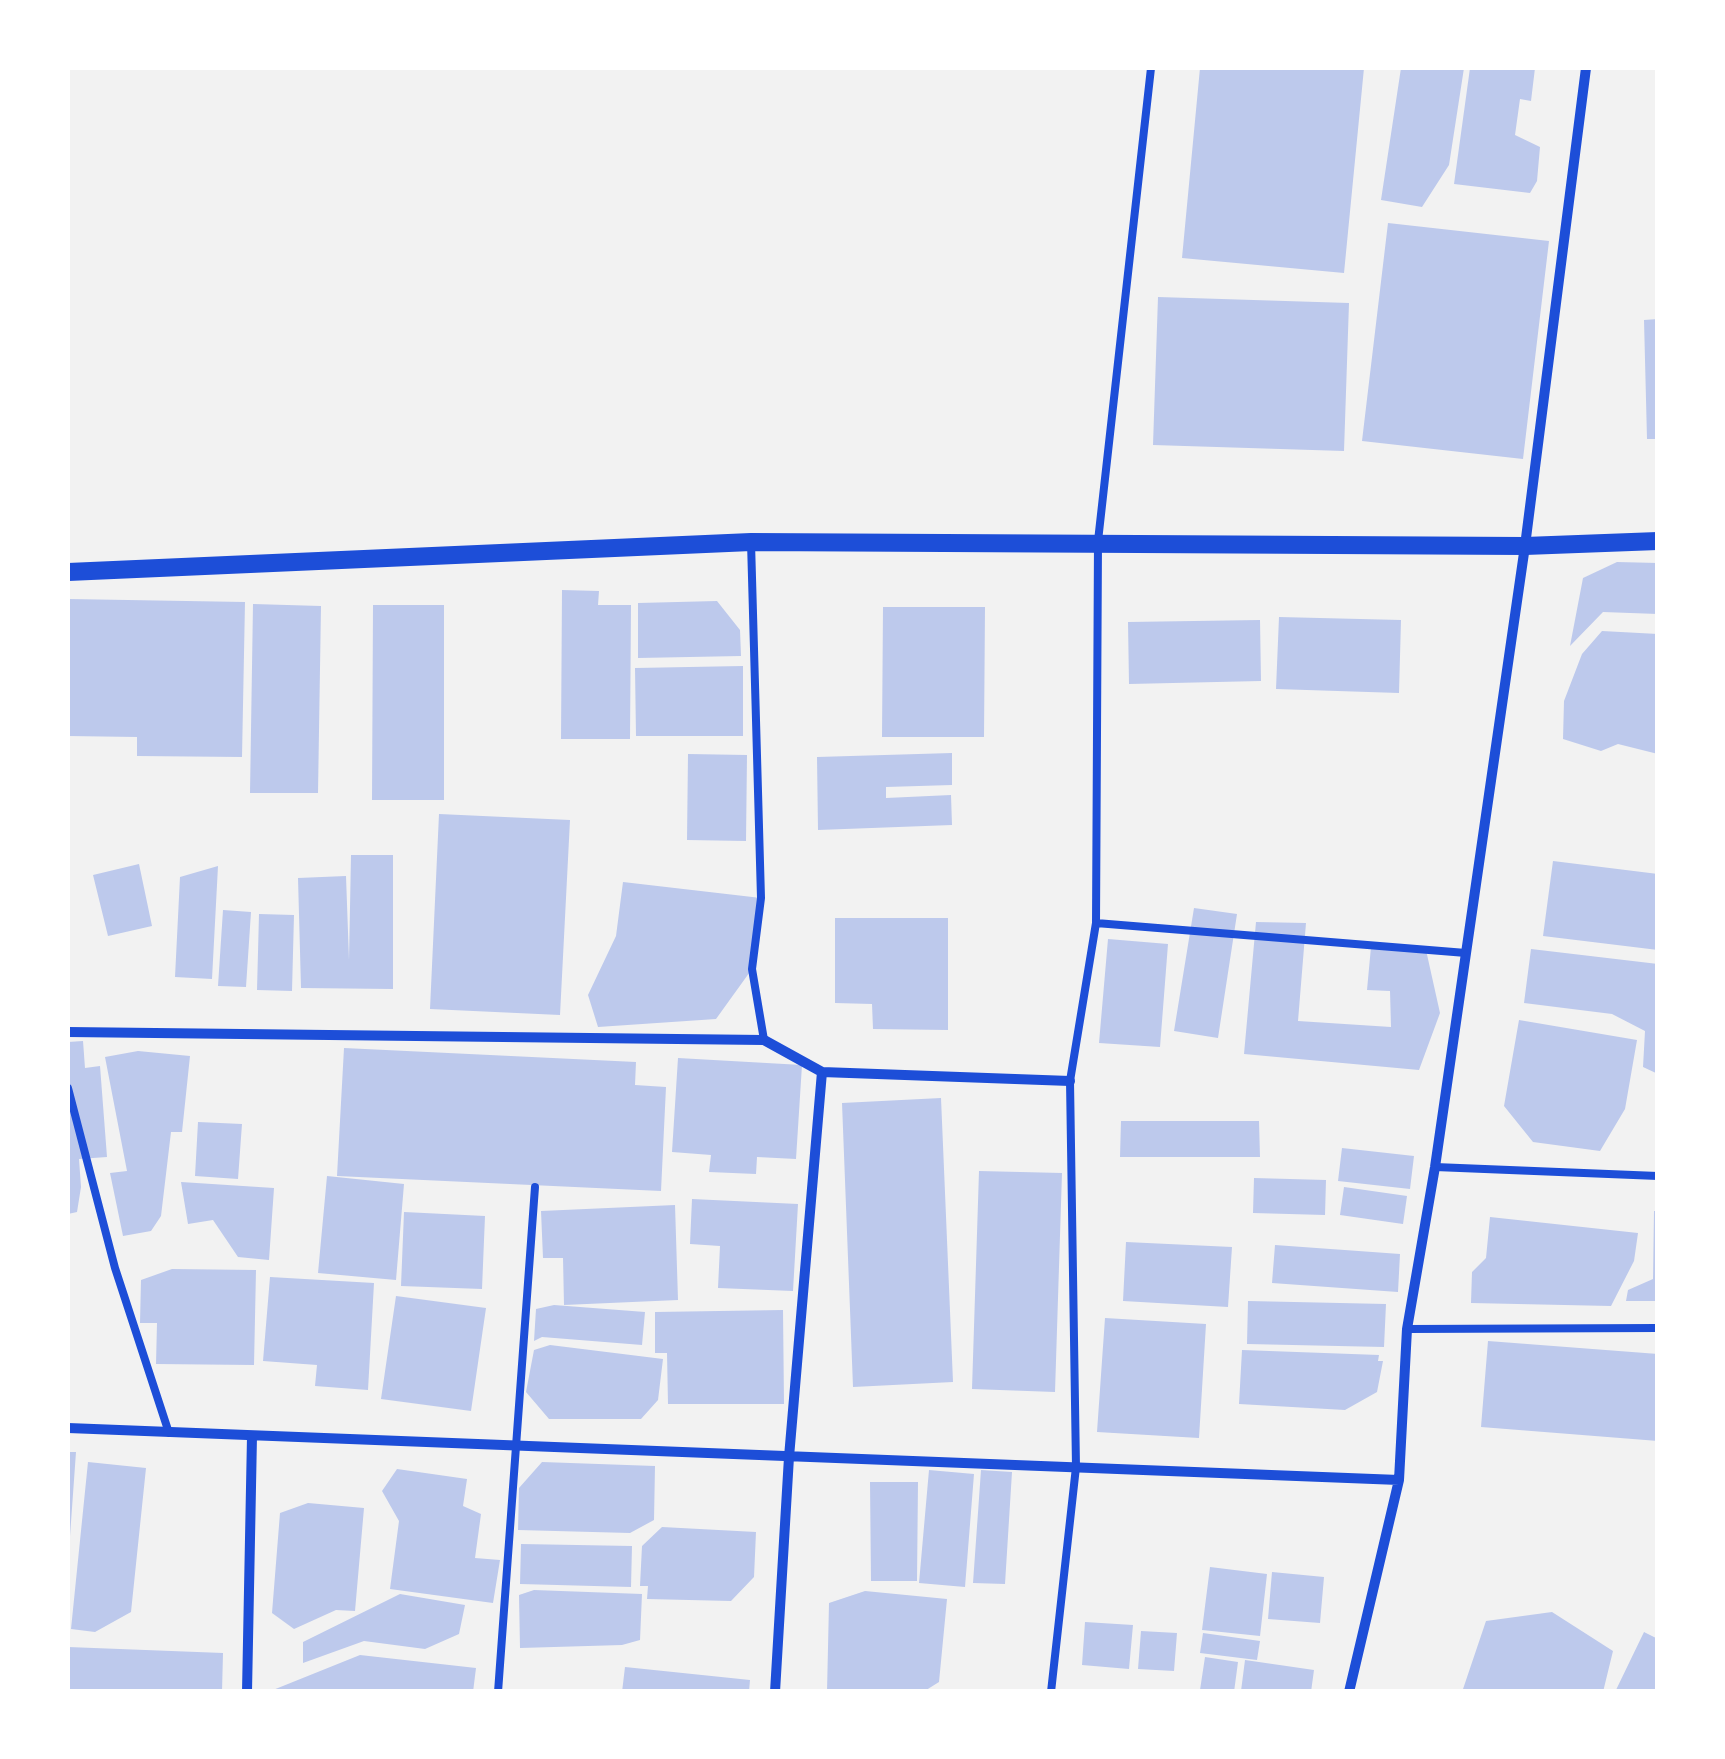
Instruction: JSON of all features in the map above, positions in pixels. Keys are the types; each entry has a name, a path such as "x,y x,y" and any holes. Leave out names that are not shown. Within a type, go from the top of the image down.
{"street":[{"path":"1349,1692 1399,1480 1406,1328 1435,1167 1525,546 1586,68"},
{"path":"68,572 750,542 1525,546 1658,541"},
{"path":"68,1032 764,1040 822,1072 1070,1080"},
{"path":"776,1692 789,1457 822,1072"},
{"path":"68,1428 1399,1480"},
{"path":"247,1692 252,1436"}],"lane":[{"path":"1051,1692 1076,1467 1070,1080 1096,923 1098,541 1151,68"},
{"path":"750,542 761,898 752,969 764,1040"},
{"path":"1096,923 1466,953"},
{"path":"68,1088 115,1268 168,1433"},
{"path":"1435,1167 1658,1176"},
{"path":"498,1692 535,1187"},
{"path":"1406,1328 1658,1328"}],"building":[{"path":"1200,68 1364,68 1344,273 1182,258"},
{"path":"1401,68 1464,68 1449,165 1422,207 1381,200"},
{"path":"1470,68 1535,68 1531,101 1520,99 1515,135 1540,147 1537,181 1530,193 1454,184"},
{"path":"1388,223 1549,241 1523,459 1362,441"},
{"path":"1158,297 1349,303 1344,451 1153,445"},
{"path":"1658,319 1658,439 1647,439 1644,320"},
{"path":"1617,562 1658,563 1658,614 1603,612 1570,646 1583,578"},
{"path":"562,590 599,591 598,605 631,605 630,739 561,739"},
{"path":"69,599 245,602 242,757 137,756 137,737 68,736"},
{"path":"717,601 740,630 741,656 638,658 638,603"},
{"path":"253,604 321,606 318,793 250,793"},
{"path":"373,605 444,605 444,800 372,800"},
{"path":"883,607 985,607 984,737 882,737"},
{"path":"1279,617 1401,620 1399,693 1276,689"},
{"path":"1260,620 1261,681 1129,684 1128,622"},
{"path":"1602,631 1658,634 1658,754 1618,744 1601,751 1563,739 1564,701 1582,654"},
{"path":"743,666 743,736 636,736 635,668"},
{"path":"952,753 952,785 886,787 886,798 951,795 952,825 818,830 817,757"},
{"path":"688,754 747,755 746,841 687,840"},
{"path":"439,814 570,820 560,1015 430,1009"},
{"path":"351,855 393,855 393,989 301,988 298,878 346,876 349,960"},
{"path":"1553,861 1658,874 1658,950 1543,936"},
{"path":"139,864 152,926 108,936 93,875"},
{"path":"218,866 212,979 175,977 180,877"},
{"path":"623,882 761,898 752,969 716,1019 598,1027 588,995 616,936"},
{"path":"1194,908 1237,914 1218,1038 1174,1031"},
{"path":"223,910 251,912 246,987 218,986"},
{"path":"259,914 294,915 292,991 257,990"},
{"path":"835,918 948,918 948,1030 873,1029 872,1004 835,1003"},
{"path":"1256,922 1306,923 1298,1021 1391,1027 1390,991 1367,990 1371,947 1426,950 1440,1013 1419,1070 1244,1054"},
{"path":"1108,939 1168,944 1160,1047 1099,1043"},
{"path":"1531,949 1658,964 1658,1074 1643,1067 1645,1031 1612,1014 1524,1003"},
{"path":"1519,1020 1637,1040 1625,1109 1600,1151 1533,1142 1504,1106"},
{"path":"83,1041 85,1068 100,1066 107,1157 79,1159 81,1187 77,1212 68,1214 68,1042"},
{"path":"344,1048 636,1062 635,1085 666,1087 661,1191 337,1176"},
{"path":"138,1051 190,1056 182,1132 171,1132 161,1216 151,1231 123,1236 110,1173 127,1171 105,1057"},
{"path":"678,1058 802,1065 796,1159 757,1157 756,1174 709,1172 711,1155 672,1152"},
{"path":"941,1098 953,1382 853,1387 842,1103"},
{"path":"1121,1121 1259,1121 1260,1157 1120,1157"},
{"path":"198,1122 242,1124 238,1179 195,1176"},
{"path":"1342,1148 1414,1156 1410,1189 1338,1181"},
{"path":"979,1171 1062,1173 1055,1392 972,1389"},
{"path":"327,1176 404,1184 396,1280 318,1273"},
{"path":"1254,1178 1326,1180 1325,1215 1253,1213"},
{"path":"181,1182 274,1188 269,1260 238,1257 213,1220 188,1224"},
{"path":"1344,1187 1407,1196 1403,1224 1340,1215"},
{"path":"692,1199 798,1204 793,1291 718,1288 720,1246 690,1244"},
{"path":"675,1205 678,1300 564,1305 563,1258 543,1258 541,1211"},
{"path":"1654,1211 1658,1211 1658,1301 1626,1301 1628,1290 1653,1279"},
{"path":"404,1212 485,1216 482,1289 401,1286"},
{"path":"1490,1217 1638,1233 1634,1261 1611,1306 1471,1303 1472,1272 1486,1258"},
{"path":"1126,1242 1232,1247 1228,1307 1123,1301"},
{"path":"1275,1245 1400,1254 1398,1292 1272,1283"},
{"path":"172,1269 256,1270 254,1365 156,1364 157,1323 140,1323 141,1280"},
{"path":"270,1277 374,1283 368,1390 315,1386 317,1365 263,1361"},
{"path":"396,1296 486,1308 471,1411 381,1399"},
{"path":"1248,1301 1386,1304 1384,1347 1247,1344"},
{"path":"554,1305 645,1312 642,1345 542,1337 534,1341 536,1309"},
{"path":"783,1310 784,1404 668,1404 667,1353 655,1353 655,1312"},
{"path":"1105,1318 1206,1324 1199,1438 1097,1432"},
{"path":"1488,1341 1658,1354 1658,1441 1481,1427"},
{"path":"550,1345 663,1359 658,1400 641,1419 549,1419 526,1392 534,1350"},
{"path":"1242,1350 1379,1355 1378,1361 1383,1361 1377,1392 1345,1410 1239,1404"},
{"path":"68,1452 76,1452 70,1536 68,1536"},
{"path":"88,1462 146,1468 131,1612 95,1632 71,1629"},
{"path":"542,1462 655,1466 654,1520 630,1533 518,1530 519,1488"},
{"path":"397,1469 467,1479 463,1506 481,1514 475,1558 500,1560 493,1603 390,1589 399,1521 382,1491"},
{"path":"929,1470 974,1474 965,1587 919,1583"},
{"path":"981,1470 1012,1472 1005,1584 973,1583"},
{"path":"870,1482 918,1482 917,1581 871,1581"},
{"path":"308,1503 364,1508 355,1611 336,1610 294,1629 272,1613 280,1513"},
{"path":"662,1527 756,1532 754,1577 731,1601 647,1599 648,1586 640,1586 642,1546"},
{"path":"521,1544 632,1546 631,1587 520,1584"},
{"path":"1210,1567 1267,1574 1260,1636 1202,1630"},
{"path":"1272,1572 1324,1577 1320,1623 1268,1619"},
{"path":"534,1590 642,1594 640,1640 622,1645 520,1648 519,1595"},
{"path":"865,1591 947,1599 939,1682 923,1692 827,1692 829,1603"},
{"path":"400,1594 465,1605 459,1634 425,1649 364,1641 303,1663 303,1642"},
{"path":"1552,1612 1613,1651 1603,1692 1462,1692 1486,1621"},
{"path":"1085,1622 1133,1625 1129,1669 1082,1665"},
{"path":"1141,1631 1177,1633 1174,1671 1138,1669"},
{"path":"1644,1632 1658,1639 1658,1692 1615,1692"},
{"path":"1203,1633 1260,1641 1257,1660 1200,1653"},
{"path":"68,1647 223,1653 222,1692 68,1692"},
{"path":"360,1655 476,1668 473,1692 268,1692"},
{"path":"1205,1657 1238,1662 1234,1692 1200,1690"},
{"path":"1245,1660 1314,1670 1311,1692 1241,1691"},
{"path":"625,1667 750,1680 749,1692 622,1692"}]}
